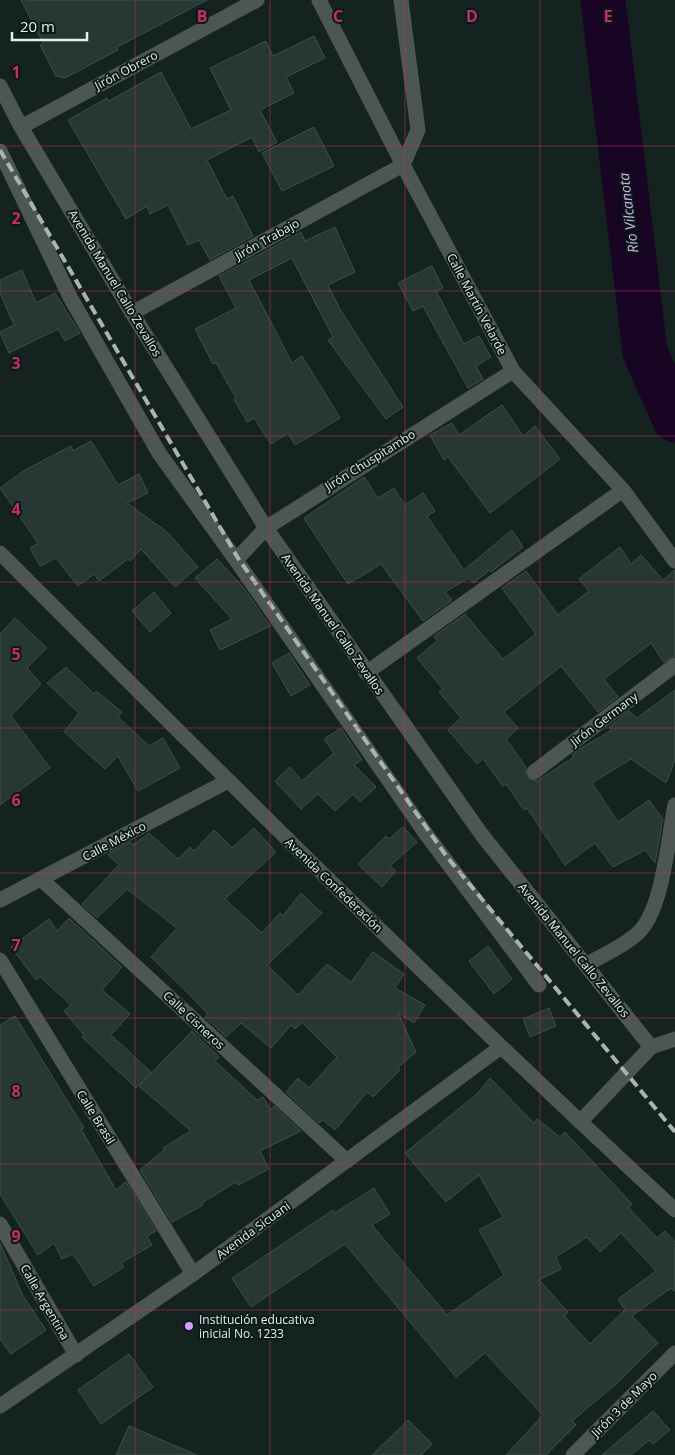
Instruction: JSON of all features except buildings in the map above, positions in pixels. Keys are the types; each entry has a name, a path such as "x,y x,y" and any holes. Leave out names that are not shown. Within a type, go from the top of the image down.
{"street":[{"name":"Jirón Obrero","path":"21,126 257,0"},
{"name":"Calle Martín Velarde","path":"319,0 403,165 513,371 623,490 675,561"},
{"path":"401,0 418,130 403,165"},
{"name":"Avenida Manuel Callo Zevallos","path":"0,86 21,126 132,313 266,528 366,673 482,835 651,1046"},
{"path":"0,151 70,297 159,453 236,560 431,841 539,985"},
{"name":"Jirón Trabajo","path":"132,313 403,165"},
{"name":"Jirón Chuspitambo","path":"236,560 266,528 513,371"},
{"path":"366,673 623,490"},
{"name":"Avenida Confederación","path":"0,553 228,781 501,1047 675,1210"},
{"name":"Jirón Germany","path":"534,772 675,665"},
{"name":"Calle México","path":"0,900 228,781"},
{"path":"586,965 627,942 648,922 656,902 675,804"},
{"name":"Calle Cisneros","path":"42,879 347,1161"},
{"name":"Calle Brasil","path":"0,960 193,1274"},
{"path":"580,1122 651,1046 675,1039"},
{"name":"Avenida Sicuani","path":"0,1406 193,1274 501,1047"},
{"name":"Calle Argentina","path":"0,1224 76,1355"},
{"name":"Jirón 3 de Mayo","path":"573,1455 675,1354"}],"waterway":[{"name":"Río Vilcanota","path":"603,0 645,352 675,420"}],"railway":[{"path":"0,150 238,558 447,857 675,1132"}],"place":[{"name":"Institución educativa inicial No. 1233","path":"189,1326"}]}
